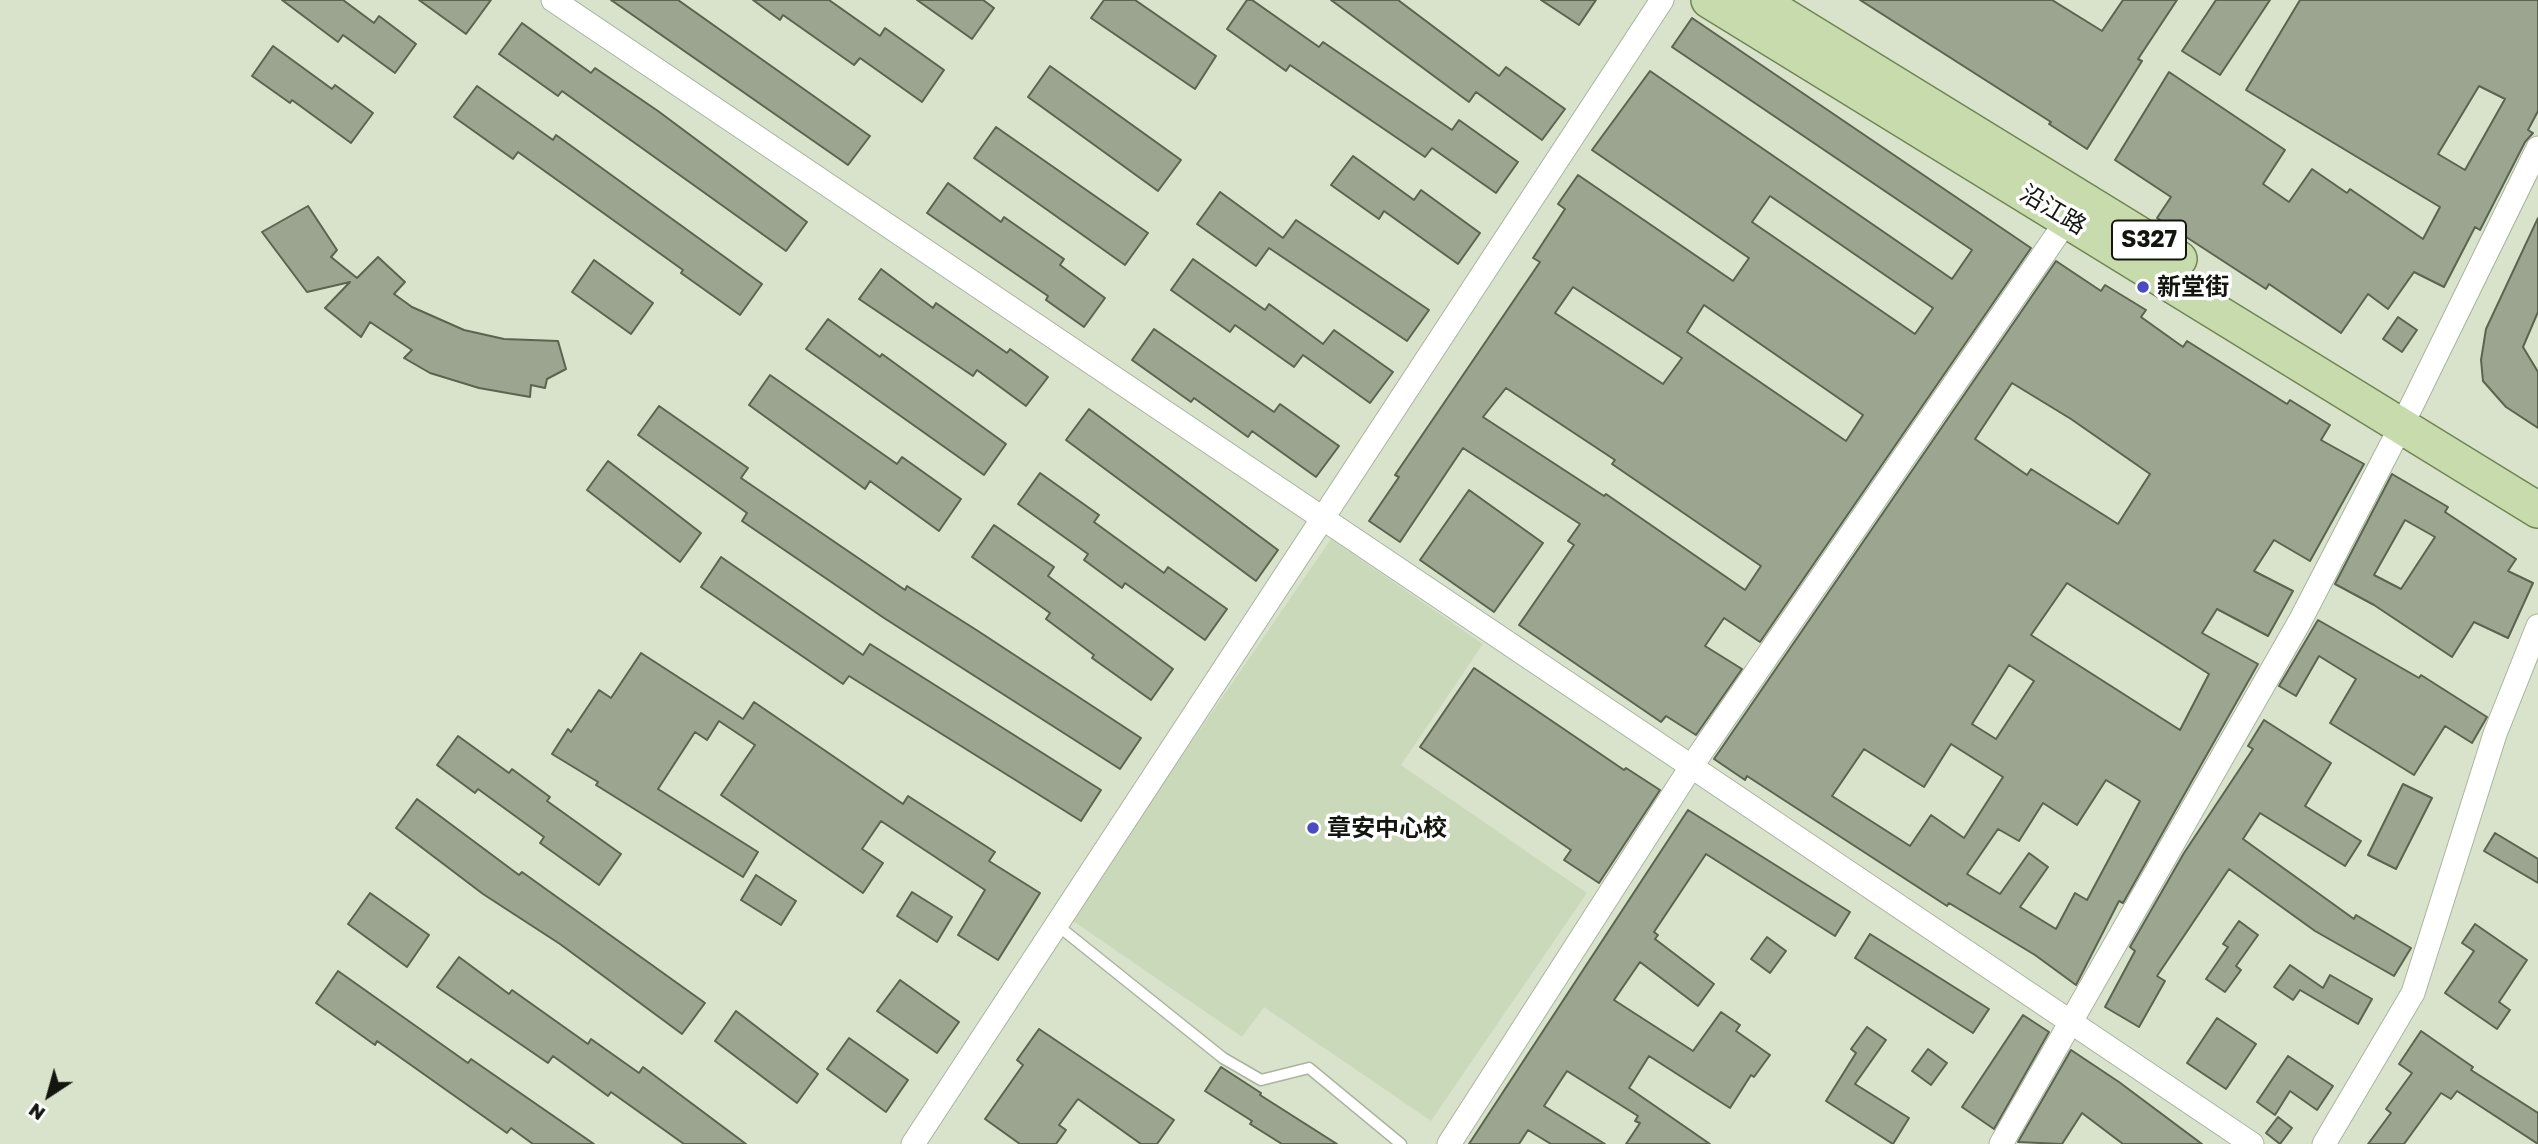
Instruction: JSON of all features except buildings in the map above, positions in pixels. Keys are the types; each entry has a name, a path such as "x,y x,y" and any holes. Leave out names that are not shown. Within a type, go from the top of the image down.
{"main road":[{"name":"沿江路","path":"1709,0 2075,209"},
{"name":"沿江路","path":"1758,0 2075,209 2406,414 2538,485"},
{"name":"沿江路","path":"2406,414 2538,510"}],"street":[{"path":"553,0 2252,1144"},
{"path":"913,1144 1662,0"},
{"path":"2001,1144 2300,621 2538,148"},
{"path":"1449,1144 1691,767 2075,209"},
{"path":"2324,1144 2413,993 2495,734 2538,626"}],"lane":[{"path":"1057,925 1223,1058 1261,1080 1309,1068 1401,1144"}],"shaded area":[{"name":"章安中心校","path":"1331,539 1483,644 1401,765 1587,893 1431,1121 1264,1007 1242,1037 1070,919"}],"place":[{"name":"新堂街","path":"2143,287"},
{"name":"章安中心校","path":"1313,828"}]}
